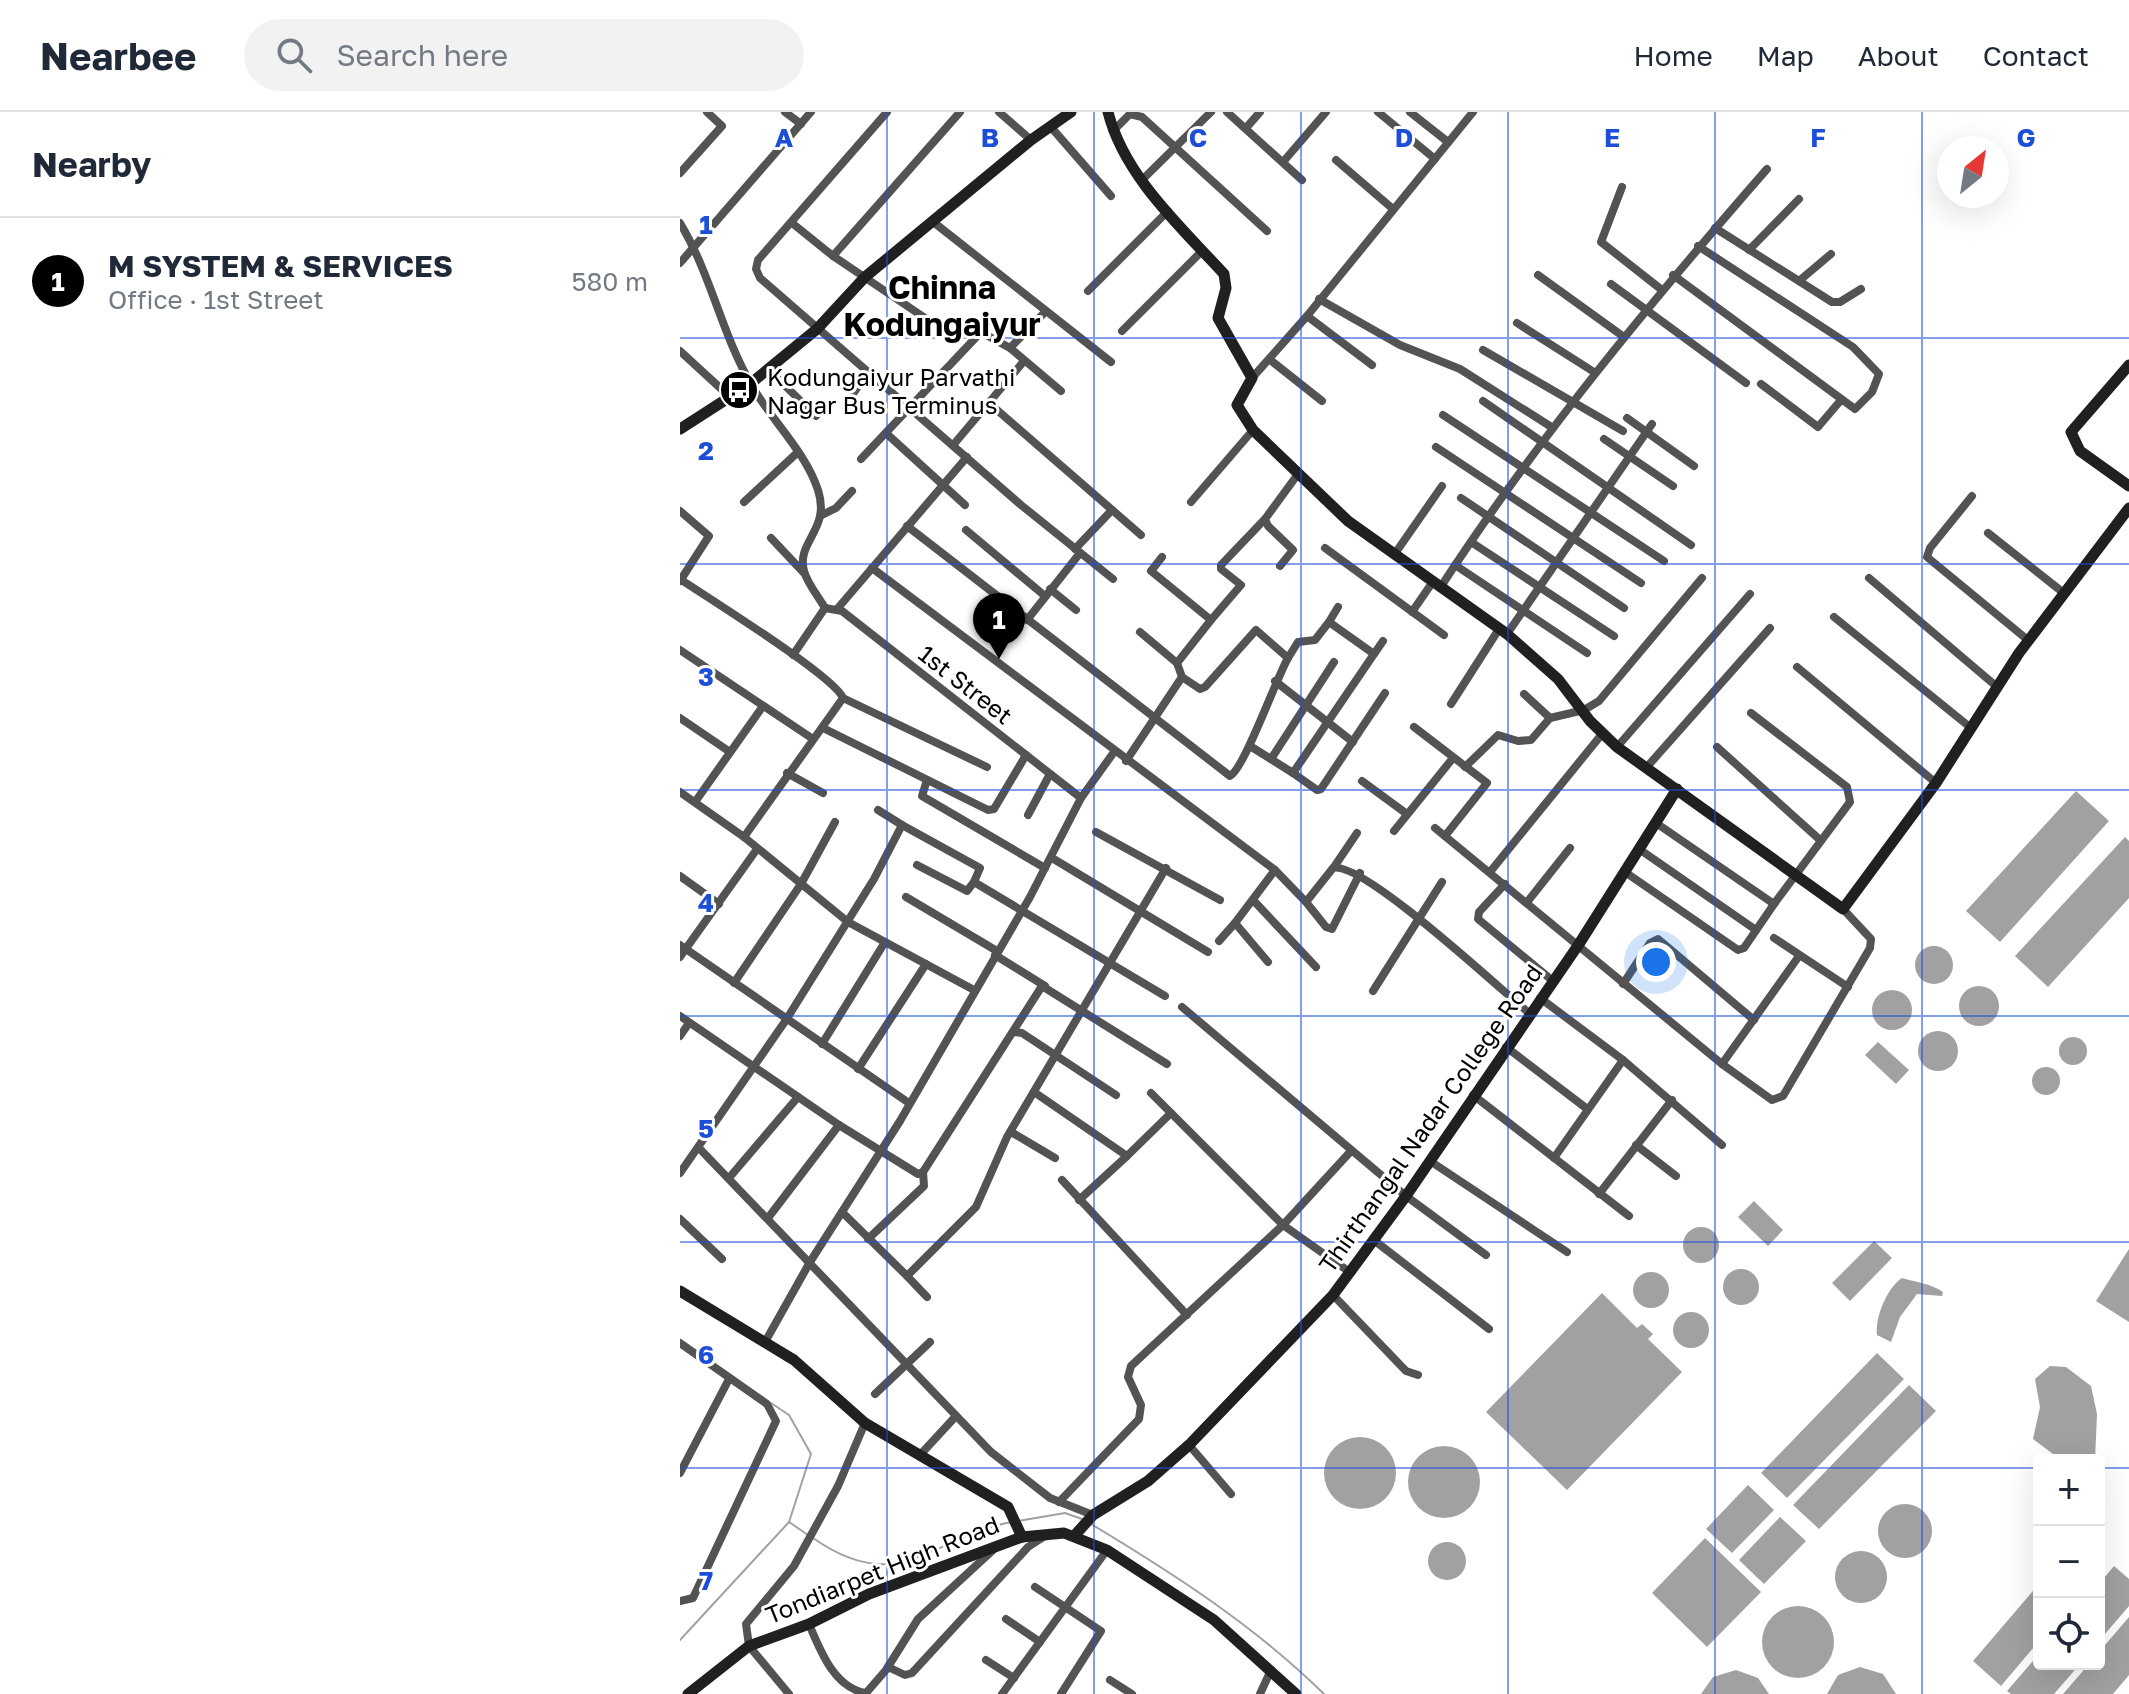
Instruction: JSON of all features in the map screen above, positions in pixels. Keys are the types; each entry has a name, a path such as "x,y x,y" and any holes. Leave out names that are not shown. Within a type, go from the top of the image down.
{"street":[{"path":"680,173 722,126 707,112"},
{"path":"785,112 801,124"},
{"path":"680,263 811,112"},
{"path":"833,256 960,112"},
{"path":"999,112 1031,140"},
{"path":"681,426 750,384 817,329 865,277 1031,140 1071,112"},
{"path":"1108,112 1113,131 1142,180 1224,274 1226,288 1218,318 1252,378"},
{"path":"1142,180 1211,112"},
{"path":"1227,112 1302,180"},
{"path":"1246,128 1260,112"},
{"path":"1283,162 1326,112"},
{"path":"1378,112 1435,159"},
{"path":"1410,112 1448,142"},
{"path":"1435,828 1528,901 1623,984 1767,1098 1780,1099 1871,943 1843,909 1617,747 1602,734 1558,679 1503,632 1348,521 1253,430 1237,405 1252,378 1307,316 1472,112"},
{"path":"883,114 758,260 756,269 760,278 1113,579"},
{"path":"1113,131 1130,114 1137,114 1267,231"},
{"path":"1050,126 1111,196"},
{"path":"1336,160 1393,209"},
{"path":"1412,612 1455,565 1594,372 1673,275 1767,169"},
{"path":"1622,187 1601,242 1662,290"},
{"path":"1749,250 1799,199"},
{"path":"1088,291 1168,211"},
{"path":"932,221 1111,362"},
{"path":"680,223 695,247 750,384 798,452 816,486 822,515"},
{"path":"792,223 833,256 928,320"},
{"path":"1715,228 1836,303 1861,289"},
{"path":"1673,275 1855,409 1872,392 1879,374 1873,364 1853,347 1698,246"},
{"path":"1122,331 1202,251"},
{"path":"1799,281 1831,254"},
{"path":"1538,275 1624,337"},
{"path":"1611,284 1746,383"},
{"path":"1319,299 1400,345 1460,369 1553,428"},
{"path":"1010,348 1046,311"},
{"path":"1307,316 1372,365"},
{"path":"1517,323 1594,372"},
{"path":"861,459 981,332 1010,348 1061,391"},
{"path":"1483,350 1623,431"},
{"path":"680,351 729,396"},
{"path":"1269,359 1322,401"},
{"path":"954,444 1024,361"},
{"path":"2129,365 2071,432 2080,451 2129,486"},
{"path":"768,369 816,416"},
{"path":"848,401 868,372"},
{"path":"1761,384 1818,427 1841,400"},
{"path":"1483,401 1691,545"},
{"path":"989,403 1141,535"},
{"path":"1443,415 1664,561"},
{"path":"1627,418 1650,428 1694,466"},
{"path":"1451,704 1503,632 1523,612 1650,428"},
{"path":"1191,502 1253,430"},
{"path":"887,434 965,505"},
{"path":"1604,439 1673,486"},
{"path":"1436,447 1641,583"},
{"path":"744,502 798,452"},
{"path":"825,608 838,608 967,457"},
{"path":"1177,663 1241,585 1221,569 1221,565 1265,519 1298,474"},
{"path":"1394,555 1442,486"},
{"path":"804,574 804,552 822,515 836,508 852,491"},
{"path":"1972,496 1930,548 1927,557 2029,641"},
{"path":"1461,498 1624,608"},
{"path":"1843,909 1936,783 1996,686 2129,508"},
{"path":"1027,620 1112,510"},
{"path":"680,511 709,536 680,580 793,655 837,688 843,698 987,767"},
{"path":"1265,519 1268,526 1293,550 1280,566"},
{"path":"907,526 1230,776 1235,773 1250,746 1275,681 1298,642 1315,640 1338,607"},
{"path":"966,530 1047,592 1076,610"},
{"path":"1988,533 2065,594"},
{"path":"771,538 804,574 825,608"},
{"path":"1471,542 1614,636"},
{"path":"1325,548 1444,635"},
{"path":"1162,557 1151,571 1211,620"},
{"path":"1455,565 1587,653"},
{"path":"872,568 1275,870 1326,927 1332,929 1360,873"},
{"path":"1465,767 1498,735 1518,741 1531,740 1550,718 1584,710 1599,701 1702,578"},
{"path":"1869,578 1996,686"},
{"path":"1617,747 1750,594"},
{"path":"793,655 825,608"},
{"name":"1st Street","path":"838,608 1081,798"},
{"path":"1834,617 1971,728"},
{"path":"1329,622 1374,654"},
{"path":"1646,768 1770,628"},
{"path":"1140,632 1177,663 1182,677 1200,689 1256,630 1288,658"},
{"path":"1293,773 1330,723 1383,641"},
{"path":"680,650 813,739"},
{"path":"1271,759 1334,662"},
{"path":"1797,667 1936,783"},
{"path":"1126,761 1182,677"},
{"path":"1275,681 1353,742"},
{"path":"1250,746 1317,790 1321,789 1385,693"},
{"path":"1524,694 1550,718"},
{"path":"744,837 843,698"},
{"path":"695,802 763,706"},
{"path":"1625,872 1735,948 1744,948 1793,874 1850,802 1850,790 1751,713"},
{"path":"680,718 730,752"},
{"path":"1414,727 1487,783 1445,836"},
{"path":"823,728 991,811 1026,755"},
{"path":"1490,872 1602,734"},
{"path":"1717,747 1819,839"},
{"path":"765,1342 810,1262 882,1152 1022,911 1081,798 1114,752"},
{"path":"1394,831 1453,758"},
{"path":"787,773 823,793"},
{"path":"1028,815 1050,774"},
{"path":"927,780 922,796 1045,868"},
{"path":"1362,781 1407,814"},
{"name":"Thirthangal Nadar College Road","path":"1085,1524 1148,1481 1189,1445 1351,1273 1579,944 1677,789"},
{"path":"680,792 744,837 848,922 974,990"},
{"path":"878,810 980,868 967,891 917,865"},
{"path":"734,983 801,884 835,822"},
{"path":"1656,823 1774,904"},
{"path":"680,1173 786,1020 848,922 902,825"},
{"path":"1096,832 1220,900"},
{"path":"1306,902 1357,833"},
{"path":"1528,901 1570,848"},
{"path":"680,957 683,947 719,904 757,849"},
{"path":"1639,849 1756,930"},
{"path":"1052,858 1208,952"},
{"path":"1333,868 1340,866 1360,873 1529,1013"},
{"path":"907,1276 972,1212 1011,1132 1166,868"},
{"path":"1219,941 1275,870"},
{"path":"680,876 719,904"},
{"path":"974,882 1112,961 1165,996"},
{"path":"1373,991 1442,882"},
{"path":"1505,884 1479,912 1478,919 1553,981"},
{"path":"906,897 1167,1064"},
{"path":"1253,900 1316,967"},
{"path":"1235,923 1268,962"},
{"path":"1774,938 1848,987"},
{"path":"1623,984 1650,943 1658,939 1754,1020"},
{"path":"822,1044 885,942"},
{"path":"683,947 909,1103"},
{"path":"1722,1064 1799,956"},
{"path":"858,1069 926,964"},
{"path":"868,1239 924,1186 923,1172 1045,986"},
{"path":"1540,998 1623,1060 1722,1145"},
{"path":"1182,1007 1406,1196 1486,1255"},
{"path":"680,1016 912,1172 923,1172"},
{"path":"680,1036 689,1023"},
{"path":"1014,1032 1022,1033 1116,1095"},
{"path":"1506,1047 1586,1108"},
{"path":"1554,1158 1586,1108 1623,1060"},
{"path":"1034,1092 1127,1156"},
{"path":"1151,1093 1283,1225 1351,1273"},
{"path":"1473,1095 1629,1216"},
{"path":"729,1178 798,1097"},
{"path":"1599,1194 1672,1100"},
{"path":"1079,1200 1171,1113"},
{"path":"768,1218 839,1125"},
{"path":"1011,1132 1055,1158"},
{"path":"1636,1145 1676,1176"},
{"path":"699,1148 1008,1467 1085,1524"},
{"path":"1059,1502 1139,1419 1142,1410 1128,1377 1129,1370 1283,1225 1351,1151"},
{"path":"1430,1161 1567,1252"},
{"path":"1062,1180 1187,1315"},
{"path":"842,1212 927,1297"},
{"path":"680,1219 722,1259"},
{"path":"1375,1241 1489,1329"},
{"path":"680,1291 794,1360 865,1423 1013,1513 1021,1534"},
{"path":"1333,1295 1406,1371 1418,1375"},
{"path":"875,1394 930,1342"},
{"path":"680,1343 767,1404 774,1414 774,1429 693,1598 680,1601"},
{"path":"680,1473 729,1379"},
{"path":"920,1455 956,1416"},
{"path":"789,1694 749,1646 745,1629 751,1613 794,1566 838,1486 865,1423"},
{"path":"1189,1445 1231,1494"},
{"name":"Tondiarpet High Road","path":"688,1694 749,1646 809,1624 869,1594 994,1549 1021,1534 1049,1533 1085,1524 1107,1550 1214,1620 1296,1694"},
{"path":"888,1667 905,1675 912,1673 1028,1547 1049,1533"},
{"path":"809,1624 822,1655 834,1672 857,1691 871,1691 918,1619 994,1549"},
{"path":"1005,1693 1107,1550"},
{"path":"1035,1587 1101,1631 1061,1694"},
{"path":"1006,1619 1040,1642"},
{"path":"986,1660 1014,1678"},
{"path":"1260,1694 1271,1670"},
{"path":"1110,1680 1132,1694"}],"shaded area":[{"path":"2076,791 2109,821 2000,942 1966,911"},
{"path":"2125,837 2129,841 2129,898 2048,987 2015,956"},
{"path":"1934,946 1948,951 1953,965 1948,979 1934,984 1920,979 1915,965 1920,951"},
{"path":"1979,986 1993,992 1999,1006 1993,1020 1979,1026 1965,1020 1959,1006 1965,992"},
{"path":"1892,990 1906,996 1912,1010 1906,1024 1892,1030 1878,1024 1872,1010 1878,996"},
{"path":"1938,1031 1952,1037 1958,1051 1952,1065 1938,1071 1924,1065 1918,1051 1924,1037"},
{"path":"2073,1037 2083,1041 2087,1051 2083,1061 2073,1065 2063,1061 2059,1051 2063,1041"},
{"path":"1878,1042 1909,1070 1896,1084 1865,1055"},
{"path":"2046,1067 2056,1071 2060,1081 2056,1091 2046,1095 2036,1091 2032,1081 2036,1071"},
{"path":"1754,1201 1783,1230 1768,1246 1738,1217"},
{"path":"1701,1227 1714,1232 1719,1245 1714,1258 1701,1263 1688,1258 1683,1245 1688,1232"},
{"path":"1874,1241 1892,1258 1850,1301 1832,1283"},
{"path":"2129,1249 2129,1322 2096,1301"},
{"path":"1741,1269 1754,1274 1759,1287 1754,1300 1741,1305 1728,1300 1723,1287 1728,1274"},
{"path":"1651,1272 1664,1277 1669,1290 1664,1303 1651,1308 1638,1303 1633,1290 1638,1277"},
{"path":"1902,1278 1943,1292 1942,1296 1917,1294 1900,1317 1891,1342 1877,1335 1878,1320 1887,1296"},
{"path":"1602,1293 1637,1328 1642,1324 1653,1334 1648,1339 1682,1372 1567,1490 1486,1412"},
{"path":"1691,1312 1704,1317 1709,1330 1704,1343 1691,1348 1678,1343 1673,1330 1678,1317"},
{"path":"1877,1353 1904,1379 1787,1498 1761,1473"},
{"path":"2050,1366 2066,1367 2091,1386 2097,1414 2095,1454 2053,1454 2033,1439 2040,1407 2035,1379"},
{"path":"1909,1385 1936,1411 1819,1529 1793,1505"},
{"path":"1360,1437 1380,1443 1390,1453 1396,1473 1390,1493 1380,1503 1360,1509 1340,1503 1330,1493 1324,1473 1330,1453 1340,1443"},
{"path":"1444,1446 1464,1452 1474,1462 1480,1482 1474,1502 1464,1512 1444,1518 1424,1512 1414,1502 1408,1482 1414,1462 1424,1452"},
{"path":"1748,1485 1774,1510 1732,1553 1706,1529"},
{"path":"1905,1504 1924,1512 1932,1531 1924,1550 1905,1558 1886,1550 1878,1531 1886,1512"},
{"path":"1780,1517 1806,1541 1764,1584 1739,1560"},
{"path":"1705,1538 1761,1592 1707,1647 1652,1593"},
{"path":"1447,1542 1460,1548 1466,1561 1460,1574 1447,1580 1434,1574 1428,1561 1434,1548"},
{"path":"1861,1551 1879,1559 1887,1577 1879,1595 1861,1603 1843,1595 1835,1577 1843,1559"},
{"path":"2114,1566 2129,1579 2129,1606 2105,1634 2105,1598 2105,1577"},
{"path":"2033,1591 2033,1648 2001,1686 1973,1661"},
{"path":"1798,1606 1818,1612 1828,1622 1834,1642 1828,1662 1818,1672 1798,1678 1778,1672 1768,1662 1762,1642 1768,1622 1778,1612"},
{"path":"2129,1617 2129,1675 2113,1694 2063,1694 2084,1670 2105,1670 2105,1645"},
{"path":"2033,1661 2033,1670 2075,1670 2054,1694 2011,1694 2007,1691"},
{"path":"1860,1667 1883,1674 1896,1694 1827,1694 1838,1675"},
{"path":"1736,1670 1758,1678 1769,1694 1701,1694 1713,1677"}],"waterway":[{"path":"680,1640 789,1522 811,1454 789,1415 771,1403"},
{"path":"1018,1521 1065,1513 1082,1519"},
{"path":"789,1522 808,1535"},
{"path":"813,1538 843,1555 870,1563 893,1563 915,1558 984,1529 1012,1522"},
{"path":"1091,1524 1213,1602 1298,1669 1324,1694"}],"place":[{"name":"Kodungaiyur Parvathi Nagar Bus Terminus","path":"739,390"},
{"name":"M SYSTEM & SERVICES","path":"999,659"}],"district":[{"name":"Chinna Kodungaiyur","path":"942,306"}]}
